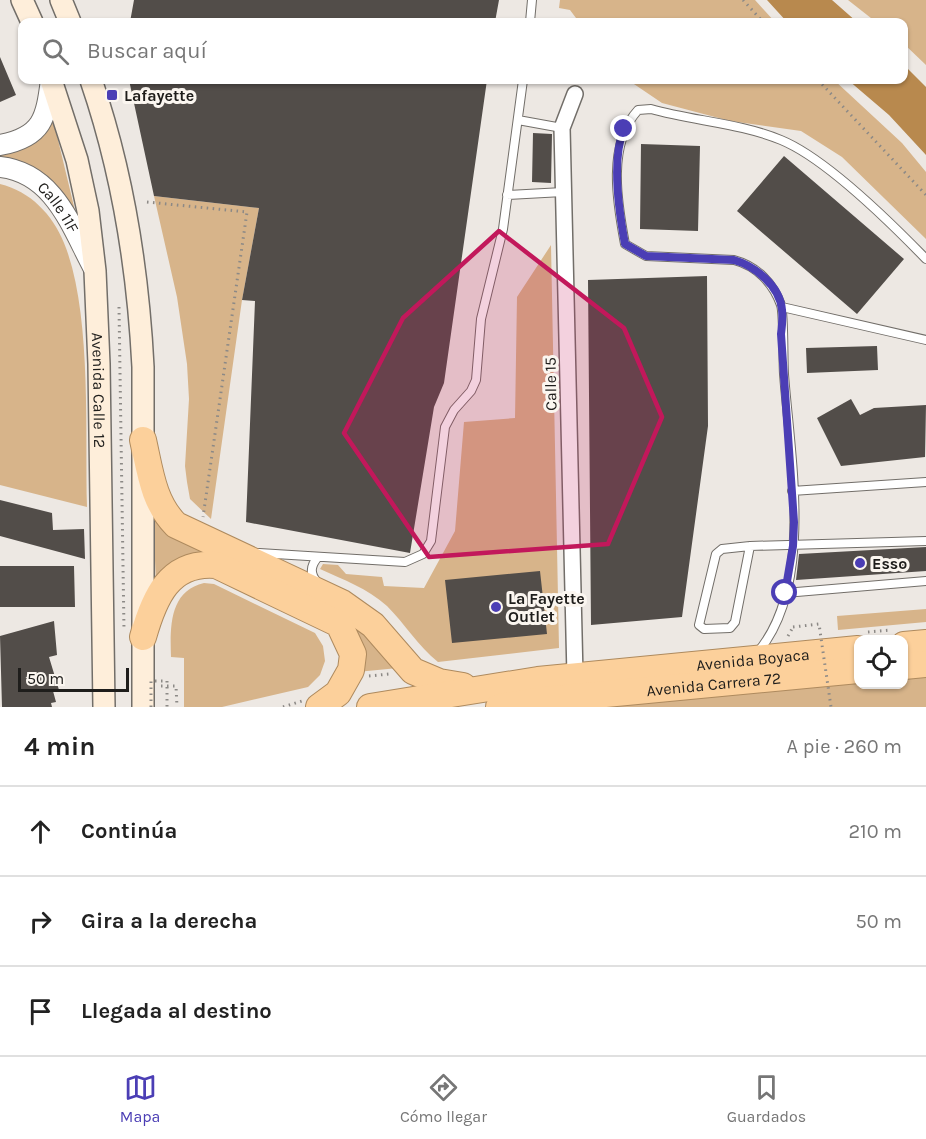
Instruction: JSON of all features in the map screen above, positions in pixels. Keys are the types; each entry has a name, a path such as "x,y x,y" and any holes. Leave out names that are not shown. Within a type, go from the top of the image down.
{"highway":[{"path":"143,440 156,497 166,515 188,533 342,603 373,625 406,665 423,677 507,698"},
{"path":"133,637 171,579 184,569 200,563 216,565 339,624 353,654 351,670 338,693 320,707"},
{"path":"908,645 926,643"},
{"name":"Avenida Boyaca","path":"646,669 854,649"},
{"path":"908,666 926,664"},
{"path":"646,669 705,685"},
{"name":"Avenida Carrera 72","path":"507,698 575,676 646,669"},
{"name":"Avenida Carrera 72","path":"370,707 443,694 507,698 705,685 854,670"}],"main road":[{"path":"22,0 30,18"},
{"path":"61,0 68,18"},
{"name":"Avenida Calle 12","path":"52,84 77,160 88,211 95,271 104,707"},
{"path":"92,84 117,170 134,266 143,367 143,534 133,637 143,707"}],"street":[{"path":"0,145 14,142 38,127 47,114 51,84"},
{"name":"Calle 15","path":"575,94 562,128 575,676"},
{"name":"Calle 11F","path":"0,167 28,175 45,186 58,201 95,271"}],"lane":[{"path":"530,18 532,0"},
{"path":"227,551 405,562 423,554 431,542 445,427 454,410 471,391 476,380 481,320 503,228 522,84"},
{"path":"752,659 774,630 785,593 793,546 792,490 781,334 782,307 759,272 746,263 734,260 646,256 625,244 620,217 620,139 638,110 651,109 781,140 815,161 895,227 926,259"},
{"path":"518,120 562,128"},
{"path":"507,195 563,192"},
{"path":"782,307 926,340"},
{"path":"792,490 926,482"},
{"path":"750,546 735,622 730,628 704,629 699,625 716,554 722,549 750,546 926,540"},
{"path":"318,557 312,566 314,579 342,603"},
{"path":"785,593 926,581"}],"path":[{"path":"743,0 759,18"},
{"path":"822,84 926,195"},
{"path":"147,202 247,212 202,519"},
{"path":"120,416 133,637"},
{"path":"785,640 793,627 819,624 831,707"},
{"path":"367,676 390,674"},
{"path":"151,707 151,681 167,681 167,707"},
{"path":"159,686 176,686 177,707"}],"highlighted area":[{"path":"499,231 624,328 662,417 608,544 429,557 344,433 403,318"}],"shaded area":[{"path":"560,0 755,0 771,18 576,18 570,10 559,8"},
{"path":"767,0 832,0 852,18 783,18"},
{"path":"848,0 926,0 926,65 908,48 908,18 871,18"},
{"path":"908,69 926,87 926,155 889,115 853,84 908,84"},
{"path":"634,84 838,84 902,143 926,172 926,239 842,157 801,131 730,121 662,103"},
{"path":"53,119 77,219 0,162 0,151"},
{"path":"0,184 31,198 47,214 64,243 73,271 83,337 87,507 0,485"},
{"path":"154,196 259,208 242,300 211,519 190,499 185,466 189,399 187,364 177,297"},
{"path":"551,245 559,648 438,662 387,606 355,585 320,569 323,564 338,565 346,574 382,577 384,586 424,588 455,531 464,422 515,418 517,297"},
{"path":"153,512 343,611 398,668 357,672 356,647 217,559 156,585"},
{"path":"204,583 214,584 315,633 323,646 325,661 320,675 308,687 222,707 184,707 184,658 171,657 172,623 178,602 184,594 192,587"},
{"path":"926,609 926,622 838,630 837,616"},
{"path":"926,676 926,707 601,707 854,683 854,689 908,689 908,678"}],"building":[{"path":"134,0 499,0 496,18 131,18"},
{"path":"0,57 16,95 0,102"},
{"path":"130,84 486,84 444,383 434,407 410,553 246,522 255,301 242,300 259,208 154,196"},
{"path":"533,133 552,134 551,183 532,182"},
{"path":"641,144 700,146 698,231 640,229"},
{"path":"784,156 904,259 857,314 737,211"},
{"path":"707,276 708,426 682,617 591,625 588,280"},
{"path":"877,346 878,370 807,373 806,348"},
{"path":"851,399 860,415 874,408 926,405 925,457 841,466 817,418"},
{"path":"0,500 52,513 53,530 84,529 85,559 0,536"},
{"name":"Esso","path":"926,547 926,571 796,580 799,554"},
{"path":"0,566 74,566 75,607 0,607"},
{"name":"La Fayette Outlet","path":"540,571 547,634 452,643 445,580"},
{"path":"54,621 57,655 49,657 59,690 53,691 56,702 51,703 52,707 2,707 0,636"}],"place":[{"name":"Lafayette","path":"112,95"},
{"name":"Esso","path":"860,563"},
{"name":"La Fayette Outlet","path":"496,607"}],"route":[{"path":"624,129 620,139 618,157 620,217 625,244 646,256 734,260 746,263 759,272 770,285 782,307 781,334 794,522 793,546 785,593"}]}
